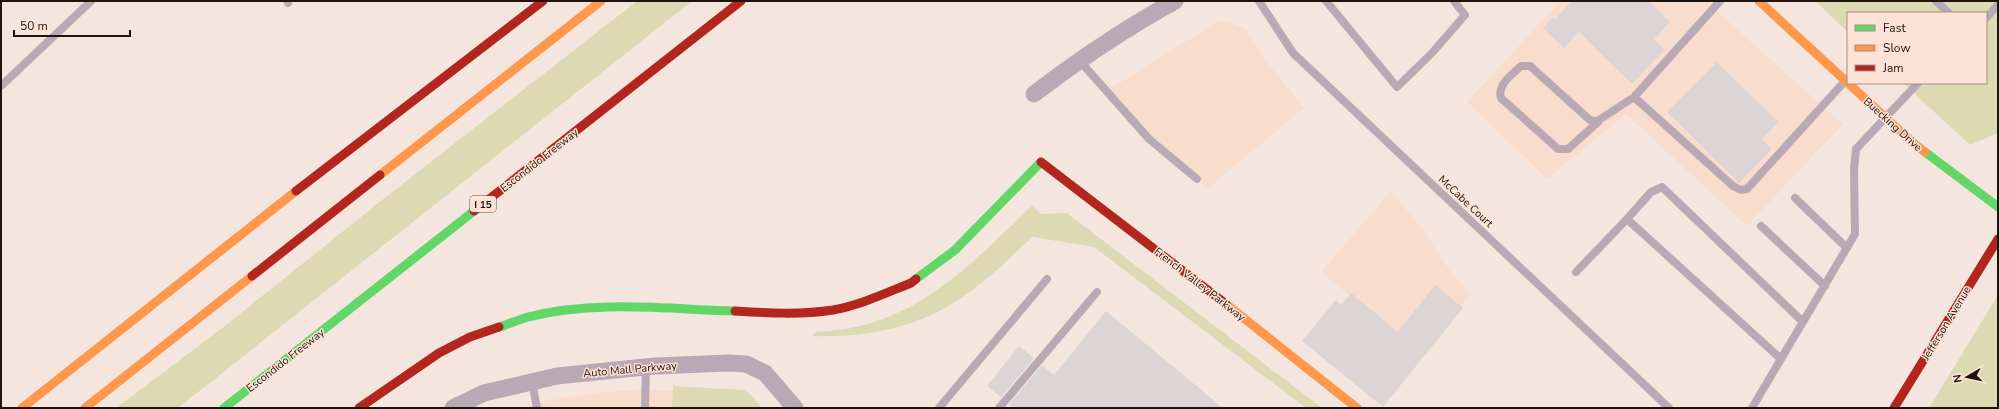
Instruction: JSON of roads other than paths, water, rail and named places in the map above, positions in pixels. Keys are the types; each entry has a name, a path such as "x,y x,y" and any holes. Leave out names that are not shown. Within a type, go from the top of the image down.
{"main road":[{"path":"22,408 352,146 543,1"},
{"path":"85,408 601,1"},
{"name":"Escondido Freeway","path":"224,408 741,1"},
{"name":"Buecking Drive","path":"1758,1 1845,81"},
{"name":"Buecking Drive","path":"1848,84 1912,142 1998,207"},
{"name":"French Valley Parkway","path":"359,408 439,353 470,337 528,317 563,311 614,307 781,313 826,311 872,299 911,283 955,250 1041,162 1262,332 1357,408"},
{"name":"Jefferson Avenue","path":"1894,408 1998,239"}],"street":[{"path":"1034,94 1079,60 1149,15 1175,1"},
{"name":"Auto Mall Parkway","path":"453,408 484,393 557,376 646,366 746,364 765,373 795,408"}],"lane":[{"path":"1,86 91,1"},
{"name":"McCabe Court","path":"1259,1 1293,53 1670,408"},
{"path":"1326,1 1398,87 1432,53 1465,15 1454,1"},
{"path":"1598,122 1590,120 1530,66 1521,66 1500,89 1501,98 1558,149 1568,149 1598,122 1634,97 1720,1"},
{"path":"1936,1 1948,12"},
{"path":"1987,17 1998,5"},
{"path":"1079,60 1149,139 1196,179"},
{"path":"1634,97 1733,186 1741,190 1748,188 1845,81"},
{"path":"1752,408 1855,234 1854,170 1856,149 1917,84"},
{"path":"1576,272 1651,192 1662,187 1803,322"},
{"path":"1795,198 1847,248"},
{"path":"1626,219 1781,359"},
{"path":"1761,226 1825,286"},
{"path":"939,408 1047,279"},
{"path":"999,408 1097,292"},
{"path":"645,408 646,366"},
{"path":"532,382 537,408"}]}
